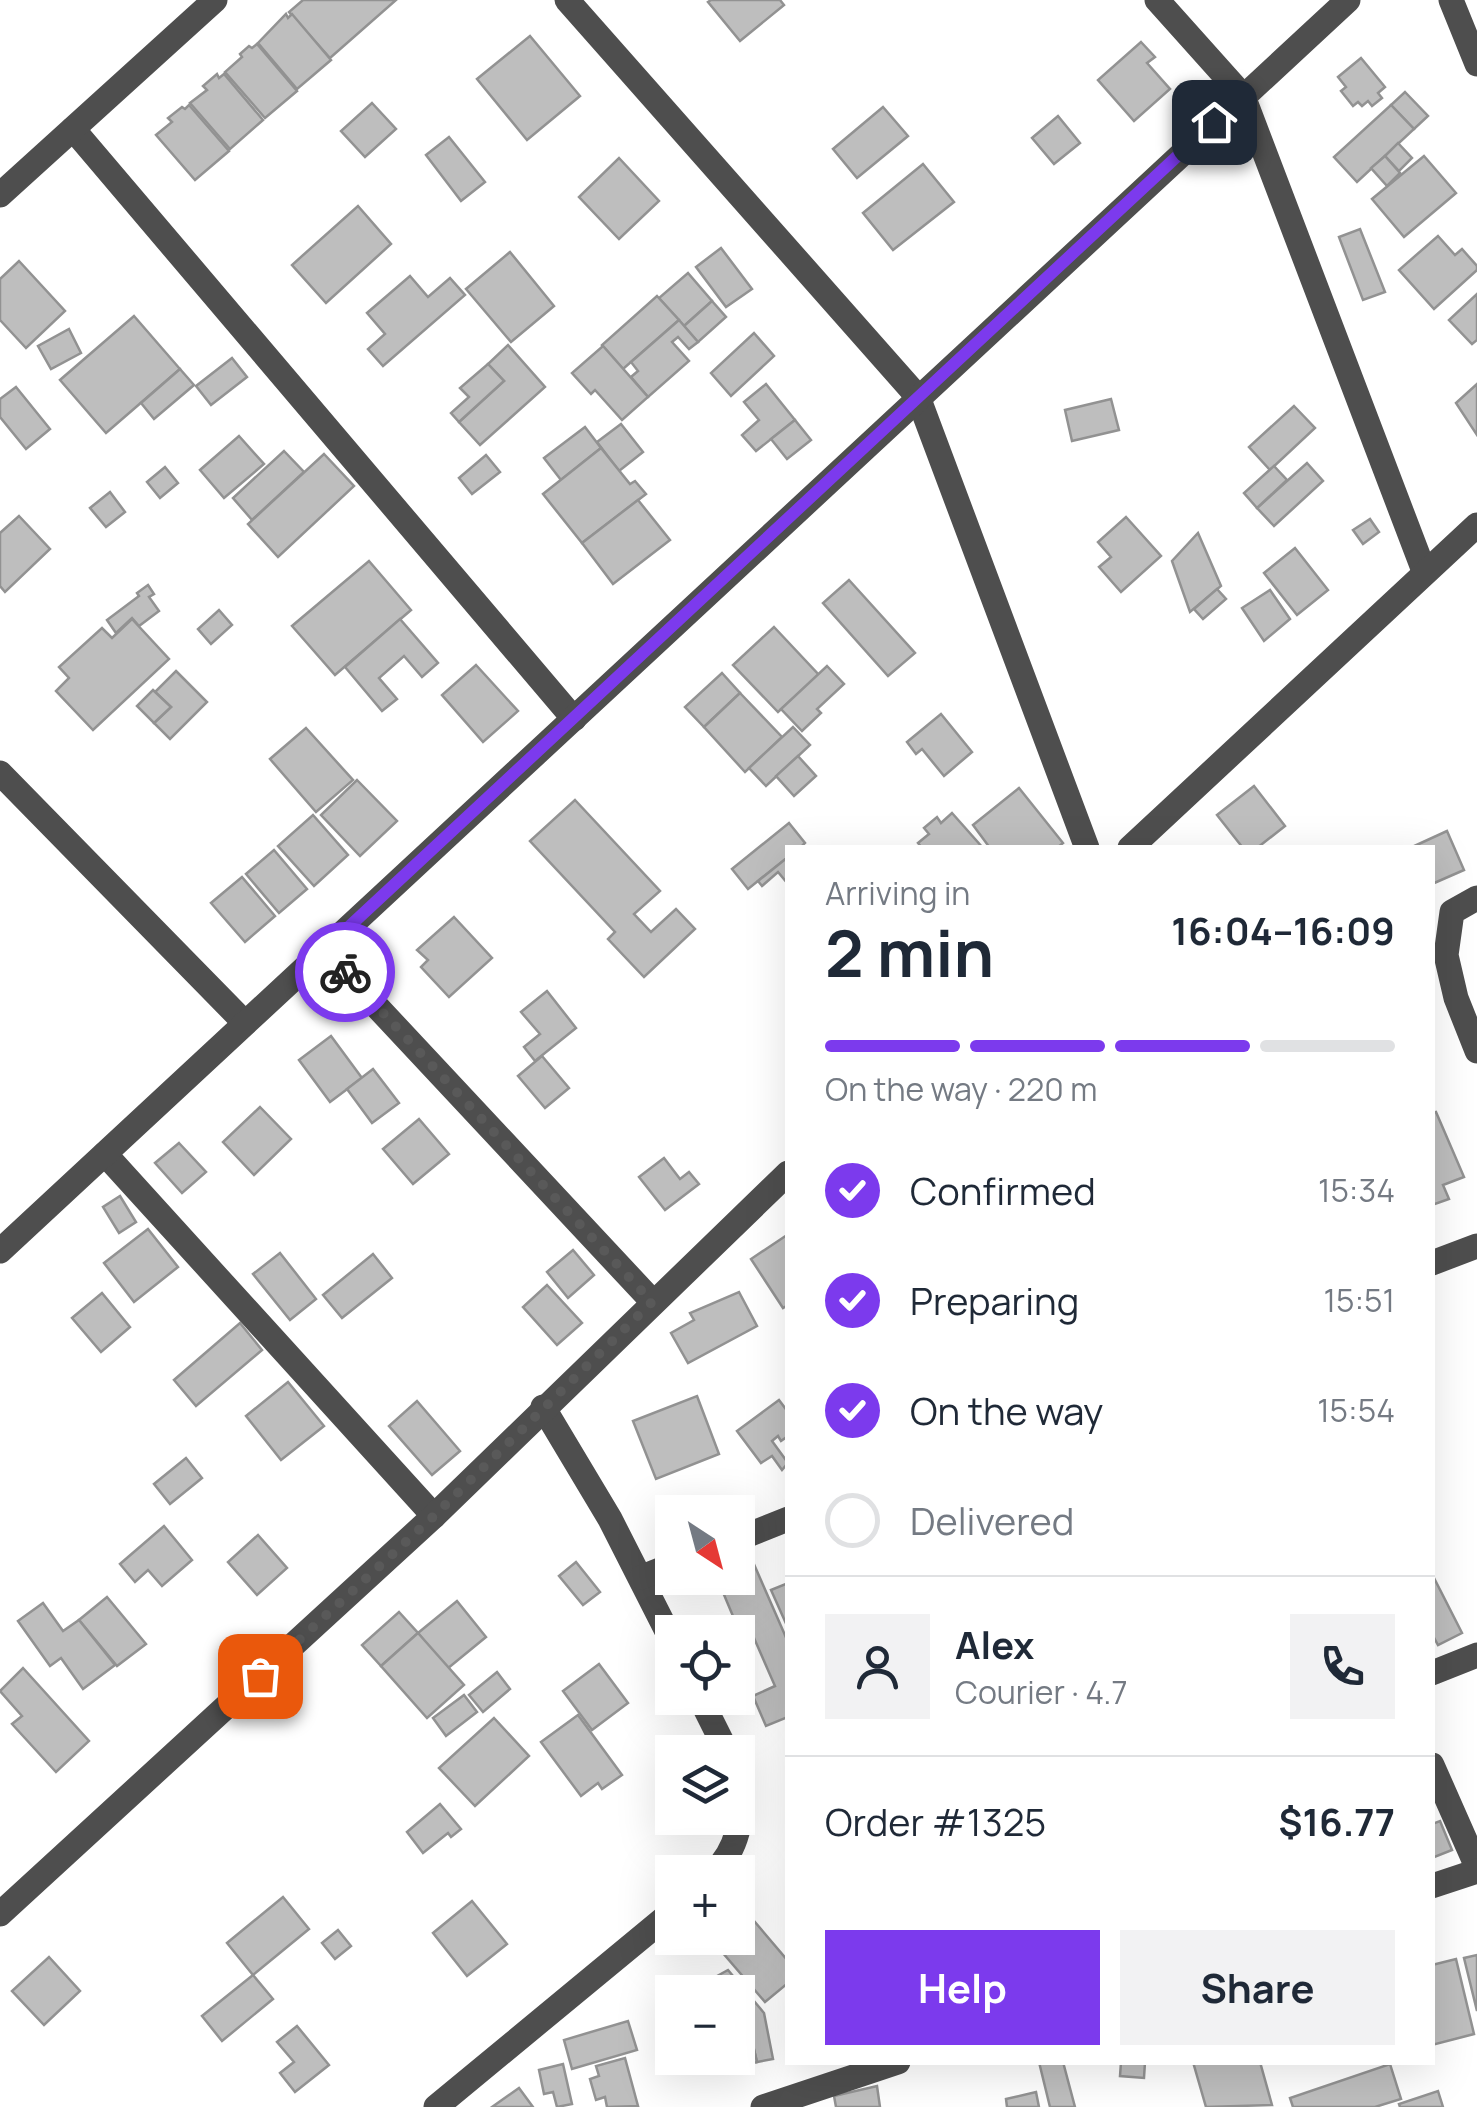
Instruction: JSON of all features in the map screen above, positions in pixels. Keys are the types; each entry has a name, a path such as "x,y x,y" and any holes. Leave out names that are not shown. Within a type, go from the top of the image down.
{"street":[{"path":"0,196 215,0"},
{"path":"567,0 918,398 1085,845"},
{"path":"1158,0 1243,96 1424,571"},
{"path":"0,1251 1348,0"},
{"path":"1451,0 1477,64"},
{"path":"74,129 574,719"},
{"path":"1133,845 1477,524"},
{"path":"0,773 245,1023"},
{"path":"1477,898 1452,912 1446,955 1456,998 1477,1052"},
{"path":"324,950 652,1302"},
{"path":"105,1154 434,1516"},
{"path":"0,1914 434,1516 785,1176"},
{"path":"1435,1263 1477,1246"},
{"path":"544,1408 642,1577 660,1615"},
{"path":"755,1533 785,1521"},
{"path":"642,1577 655,1572"},
{"path":"1435,1671 1477,1654"},
{"path":"1435,1772 1477,1869 1435,1885"},
{"path":"436,2107 655,1926"},
{"path":"763,2107 889,2065"}],"building":[{"path":"303,0 396,0 330,58 289,12"},
{"path":"780,0 784,5 740,41 708,2"},
{"path":"286,14 288,18 292,14 331,60 297,89 258,43"},
{"path":"530,36 580,96 527,140 477,79"},
{"path":"1141,42 1155,57 1147,63 1170,89 1134,121 1098,80"},
{"path":"257,44 297,91 265,118 225,72 249,46"},
{"path":"1361,58 1385,87 1378,93 1382,98 1372,106 1368,101 1353,106 1341,91 1346,87 1338,77"},
{"path":"217,74 219,78 224,74 263,120 230,149 190,103 207,90 203,86"},
{"path":"1405,92 1428,116 1414,129 1391,105"},
{"path":"372,103 396,129 365,157 341,131"},
{"path":"189,105 229,151 195,180 156,135 172,122 168,118"},
{"path":"1391,105 1414,129 1357,182 1334,157"},
{"path":"883,107 908,136 857,178 833,149"},
{"path":"1058,116 1080,143 1054,164 1032,138"},
{"path":"449,137 485,182 461,201 426,155"},
{"path":"1398,143 1412,158 1399,171 1385,156"},
{"path":"1385,156 1400,173 1387,186 1371,168"},
{"path":"1424,156 1456,193 1404,237 1372,199"},
{"path":"619,158 659,201 619,239 579,197"},
{"path":"923,164 954,202 893,250 863,213"},
{"path":"358,206 391,244 326,303 292,265"},
{"path":"1360,229 1385,292 1363,300 1339,237"},
{"path":"1438,236 1455,255 1462,249 1477,270 1434,309 1399,270"},
{"path":"721,248 752,289 726,307 696,267"},
{"path":"510,252 554,306 511,342 466,289"},
{"path":"19,261 65,311 26,348 0,320 0,279"},
{"path":"688,273 712,301 684,326 659,298"},
{"path":"410,276 428,297 450,278 465,295 383,366 368,349 385,334 367,313"},
{"path":"1477,294 1477,340 1472,344 1449,320"},
{"path":"657,296 679,320 623,369 602,345"},
{"path":"712,301 726,317 698,342 684,326"},
{"path":"134,316 180,369 106,433 60,380"},
{"path":"679,320 698,342 689,349 678,337 672,342 689,361 648,397 631,377 638,371 631,362"},
{"path":"69,329 81,353 51,369 38,346"},
{"path":"754,333 774,356 731,396 711,373"},
{"path":"508,345 545,387 480,445 459,422 504,381 488,364"},
{"path":"603,346 648,397 622,420 595,390 591,394 572,373"},
{"path":"232,358 247,377 211,405 196,386"},
{"path":"488,364 504,381 459,422 451,413 469,397 460,388"},
{"path":"180,369 194,385 154,419 141,403"},
{"path":"766,384 795,420 756,451 742,435 759,420 744,402"},
{"path":"1477,384 1477,435 1456,403"},
{"path":"16,387 50,429 26,449 0,417 0,399"},
{"path":"1111,399 1119,430 1072,441 1065,410"},
{"path":"1294,406 1315,428 1270,470 1249,447"},
{"path":"795,420 811,440 787,459 771,439"},
{"path":"621,424 643,452 619,471 597,442"},
{"path":"585,427 601,448 561,480 544,458"},
{"path":"239,436 264,464 224,498 200,470"},
{"path":"601,448 630,484 635,481 646,494 582,543 543,494"},
{"path":"284,451 304,472 252,520 233,498"},
{"path":"324,454 354,486 278,557 248,524"},
{"path":"486,455 500,472 472,494 459,478"},
{"path":"1307,463 1323,481 1274,526 1257,508"},
{"path":"1274,466 1287,480 1257,508 1244,493"},
{"path":"165,467 178,483 160,498 147,482"},
{"path":"110,492 125,512 106,527 90,508"},
{"path":"638,500 670,540 613,584 582,543"},
{"path":"19,516 50,549 5,592 0,586 0,533"},
{"path":"1126,517 1161,556 1121,592 1099,567 1111,557 1098,542"},
{"path":"1370,519 1379,532 1363,544 1353,530"},
{"path":"1198,533 1221,586 1190,612 1172,561"},
{"path":"1295,548 1328,590 1297,615 1264,573"},
{"path":"369,561 411,610 335,675 292,626"},
{"path":"849,580 915,653 888,676 823,603"},
{"path":"148,585 154,594 149,597 159,611 139,626 132,618 116,633 107,620"},
{"path":"1217,589 1226,599 1203,619 1194,609"},
{"path":"1270,590 1290,619 1264,641 1242,608"},
{"path":"219,610 232,625 211,644 198,629"},
{"path":"132,619 169,659 93,730 56,691 69,678 59,667 102,628 112,638"},
{"path":"400,619 438,663 422,677 404,656 379,678 397,699 382,711 345,667"},
{"path":"774,627 819,675 778,712 733,665"},
{"path":"476,665 518,711 483,742 442,695"},
{"path":"827,666 844,684 817,709 821,713 802,731 781,709"},
{"path":"176,671 207,702 170,739 154,723 171,707 155,692"},
{"path":"722,673 740,693 704,727 685,707"},
{"path":"153,690 171,707 154,723 137,706"},
{"path":"740,693 782,737 745,772 704,727"},
{"path":"941,714 972,752 944,776 922,749 916,754 907,742"},
{"path":"793,727 810,745 766,786 749,768"},
{"path":"306,728 353,780 316,812 270,759"},
{"path":"798,756 816,776 794,796 776,776"},
{"path":"357,780 397,821 360,856 321,815"},
{"path":"1254,786 1285,826 1261,845 1241,845 1217,815"},
{"path":"1019,788 1063,843 988,845 973,825"},
{"path":"575,800 660,891 634,914 651,932 676,909 695,929 644,977 608,939 615,932 530,841"},
{"path":"952,813 980,845 920,845 929,834 924,828 937,817 941,823"},
{"path":"313,815 348,855 314,886 278,846"},
{"path":"789,823 805,843 785,845 785,859 748,889 732,869"},
{"path":"1447,831 1464,870 1435,883 1435,845 1417,845"},
{"path":"274,850 307,889 279,913 246,874"},
{"path":"785,859 785,880 778,872 762,886 758,881"},
{"path":"242,877 275,916 245,942 211,903"},
{"path":"454,917 492,958 449,997 421,967 428,960 417,950"},
{"path":"547,991 576,1028 535,1061 524,1047 540,1034 521,1012"},
{"path":"331,1036 362,1078 330,1102 299,1060"},
{"path":"542,1056 569,1088 545,1108 518,1076"},
{"path":"373,1069 399,1103 372,1123 347,1089"},
{"path":"260,1107 291,1139 254,1175 223,1142"},
{"path":"1435,1112 1464,1177 1443,1185 1449,1199 1435,1204"},
{"path":"419,1119 449,1154 413,1184 383,1149"},
{"path":"179,1143 206,1172 182,1193 155,1163"},
{"path":"664,1158 680,1179 689,1172 699,1184 665,1210 639,1177"},
{"path":"120,1196 136,1222 119,1233 103,1207"},
{"path":"148,1229 178,1267 134,1302 104,1263"},
{"path":"785,1236 785,1307 783,1308 751,1259"},
{"path":"573,1250 594,1275 568,1298 547,1272"},
{"path":"280,1253 316,1299 290,1320 253,1274"},
{"path":"373,1254 392,1278 342,1318 323,1295"},
{"path":"547,1285 582,1323 557,1345 523,1307"},
{"path":"739,1292 757,1326 688,1363 671,1333 694,1320 690,1313"},
{"path":"102,1293 130,1327 101,1352 72,1318"},
{"path":"240,1323 262,1350 196,1406 174,1380"},
{"path":"288,1382 324,1426 281,1460 246,1416"},
{"path":"697,1396 719,1454 656,1479 633,1421"},
{"path":"779,1400 785,1408 785,1438 781,1441 778,1436 772,1441 785,1459 785,1466 782,1470 772,1456 761,1463 737,1431"},
{"path":"417,1401 460,1451 432,1475 389,1426"},
{"path":"186,1458 202,1478 170,1504 154,1484"},
{"path":"164,1526 192,1560 162,1586 148,1570 135,1582 120,1564"},
{"path":"258,1535 287,1568 257,1595 228,1562"},
{"path":"576,1562 600,1592 583,1605 559,1576"},
{"path":"755,1567 785,1635 785,1718 766,1726 755,1695 775,1686 755,1640 755,1615 733,1615 724,1595 755,1595"},
{"path":"1435,1580 1462,1633 1438,1645 1435,1640"},
{"path":"785,1584 785,1621 771,1590"},
{"path":"107,1597 146,1644 117,1666 79,1620"},
{"path":"457,1601 486,1637 447,1669 418,1633"},
{"path":"43,1603 63,1631 79,1620 115,1665 83,1689 61,1658 50,1666 18,1621"},
{"path":"399,1612 418,1633 381,1666 362,1645"},
{"path":"418,1633 464,1685 427,1718 381,1666"},
{"path":"599,1664 628,1703 592,1730 563,1691"},
{"path":"23,1668 89,1741 56,1772 12,1724 22,1716 0,1691"},
{"path":"497,1672 510,1689 483,1712 469,1695"},
{"path":"464,1695 477,1712 446,1736 433,1718"},
{"path":"578,1715 622,1775 602,1789 598,1783 581,1796 541,1742"},
{"path":"494,1718 529,1756 475,1806 439,1768"},
{"path":"440,1804 461,1829 451,1837 448,1833 423,1853 407,1832"},
{"path":"1440,1821 1452,1850 1435,1857 1435,1823"},
{"path":"283,1897 309,1929 253,1975 227,1943"},
{"path":"472,1901 507,1944 467,1976 433,1933"},
{"path":"755,1922 785,1957 785,1985 765,2002 755,1990 755,1975 742,1975 725,1955 755,1955"},
{"path":"338,1930 351,1946 335,1959 322,1943"},
{"path":"1477,1955 1477,2011 1464,1958"},
{"path":"49,1957 80,1991 44,2025 12,1991"},
{"path":"1456,1959 1474,2034 1435,2044 1435,1964"},
{"path":"253,1975 273,1999 222,2041 202,2016"},
{"path":"755,2002 764,2013 773,2059 757,2062"},
{"path":"628,2021 637,2050 572,2069 564,2040"},
{"path":"297,2026 329,2065 295,2092 280,2073 294,2062 277,2042"},
{"path":"625,2058 638,2106 607,2107 605,2097 596,2100 590,2079 599,2076 596,2066"},
{"path":"563,2064 572,2104 557,2107 553,2092 544,2094 539,2070"},
{"path":"1040,2065 1064,2065 1075,2107 1050,2107"},
{"path":"1121,2065 1145,2065 1144,2078 1120,2076"},
{"path":"1194,2065 1261,2065 1272,2105 1206,2107"},
{"path":"1390,2065 1401,2099 1375,2107 1293,2107 1290,2098"},
{"path":"877,2086 880,2107 836,2107 834,2096"},
{"path":"519,2088 533,2107 492,2107"},
{"path":"1438,2091 1443,2107 1400,2107 1399,2104"},
{"path":"1036,2092 1039,2107 1007,2107 1006,2099"}],"way so far":[{"path":"260,1676 434,1516 652,1302 345,972"}],"route":[{"path":"345,972 324,950 1214,122"}]}
